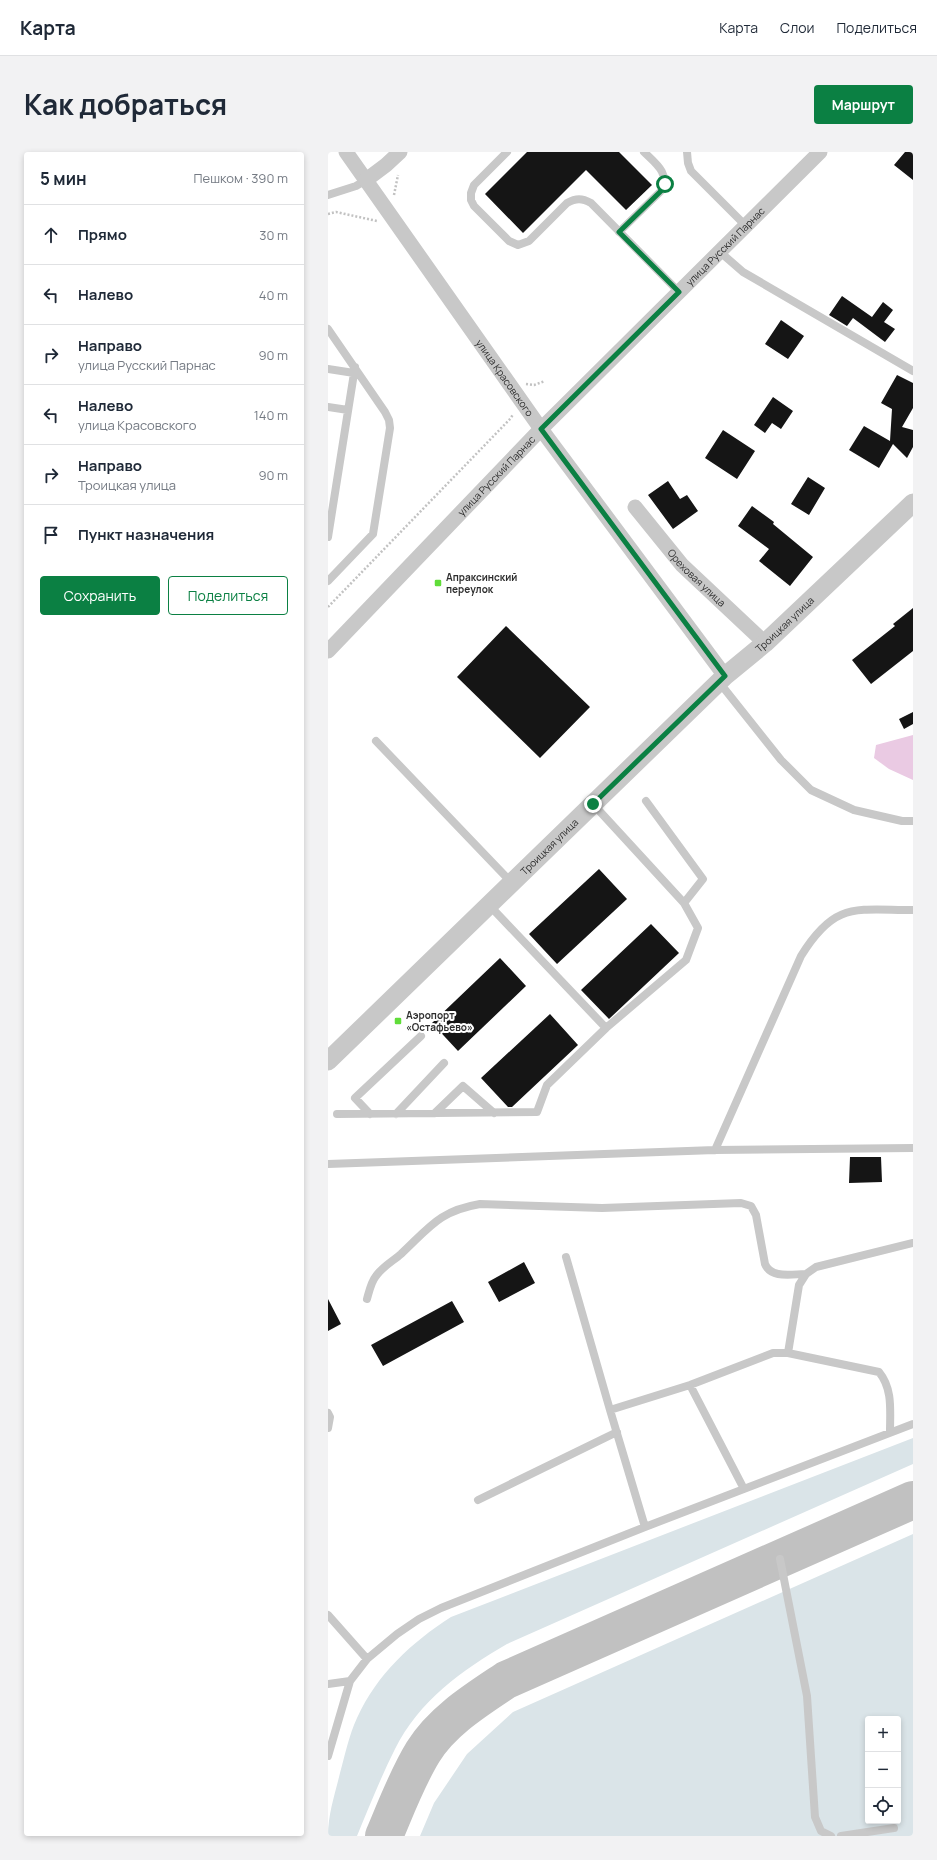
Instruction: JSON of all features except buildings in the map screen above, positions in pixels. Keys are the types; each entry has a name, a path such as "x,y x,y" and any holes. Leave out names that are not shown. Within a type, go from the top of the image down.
{"street":[{"name":"улица Красовского","path":"346,152 541,429 722,679"},
{"path":"366,180 400,152"},
{"name":"улица Русский Парнас","path":"328,651 541,429 820,152"},
{"name":"Троицкая улица","path":"328,1061 722,679 765,643 913,503"},
{"name":"Ореховая улица","path":"635,507 682,565 765,643"}],"lane":[{"path":"507,152 474,185 471,193 474,206 509,241 518,245 529,241 567,203 579,199 591,203 679,292"},
{"path":"619,232 662,190 665,184 665,178 662,170 644,152"},
{"path":"687,152 688,163 691,171 746,226"},
{"path":"328,195 356,186 366,180"},
{"path":"720,252 743,272 913,371"},
{"path":"328,329 354,370 385,412 389,420 390,428 373,534 328,581"},
{"path":"328,369 354,370"},
{"path":"328,537 354,370"},
{"path":"328,407 348,410"},
{"path":"722,679 781,760 811,790 854,810 902,821 913,821"},
{"path":"376,741 513,883"},
{"path":"646,801 702,879 684,903"},
{"path":"337,1114 537,1112 547,1085 606,1028 686,960 698,928 684,903 593,804"},
{"path":"489,905 606,1028"},
{"path":"715,1150 801,956 813,936 833,917 853,910 913,910"},
{"path":"370,1114 354,1098 421,1036"},
{"path":"396,1114 444,1063"},
{"path":"435,1113 463,1086 494,1113"},
{"path":"328,1164 715,1150 913,1148"},
{"path":"367,1299 375,1276 401,1255 432,1223 448,1213 464,1207 480,1204 602,1208 741,1203 751,1206 756,1215 765,1264 768,1270 773,1274 806,1274"},
{"path":"788,1353 799,1285 806,1274 816,1267 913,1243"},
{"path":"566,1257 616,1432 646,1527"},
{"path":"610,1410 690,1384 773,1354 788,1353 879,1372 886,1380 889,1390 890,1432"},
{"path":"690,1384 744,1489"},
{"path":"328,1413 330,1417 328,1428"},
{"path":"328,1756 350,1681 367,1659 413,1622 441,1608 913,1424"},
{"path":"478,1500 616,1432"},
{"path":"780,1559 807,1696 815,1817 821,1830 831,1836"},
{"path":"328,1615 367,1659"},
{"path":"328,1684 350,1681"},
{"path":"841,1836 894,1828"}],"path":[{"path":"328,214 336,212 382,222"},
{"path":"328,607 511,418 514,410"}],"shaded area":[{"path":"913,735 913,780 889,769 874,758 876,745"},
{"path":"913,1438 913,1464 507,1644 490,1654 443,1688 416,1716 395,1749 357,1836 328,1836 332,1804 347,1745 354,1725 365,1702 385,1673 409,1648 451,1617"},
{"path":"913,1534 913,1836 420,1836 434,1803 467,1754 513,1712"}],"taxiway":[{"path":"384,1836 412,1772 431,1741 440,1730 460,1712 506,1680 913,1500"}],"place":[{"name":"Апраксинский переулок","path":"438,583"},
{"name":"Аэропорт «Остафьево»","path":"398,1021"}],"route":[{"path":"593,804 725,676 541,429 679,292 619,232 662,190 665,184"}]}
